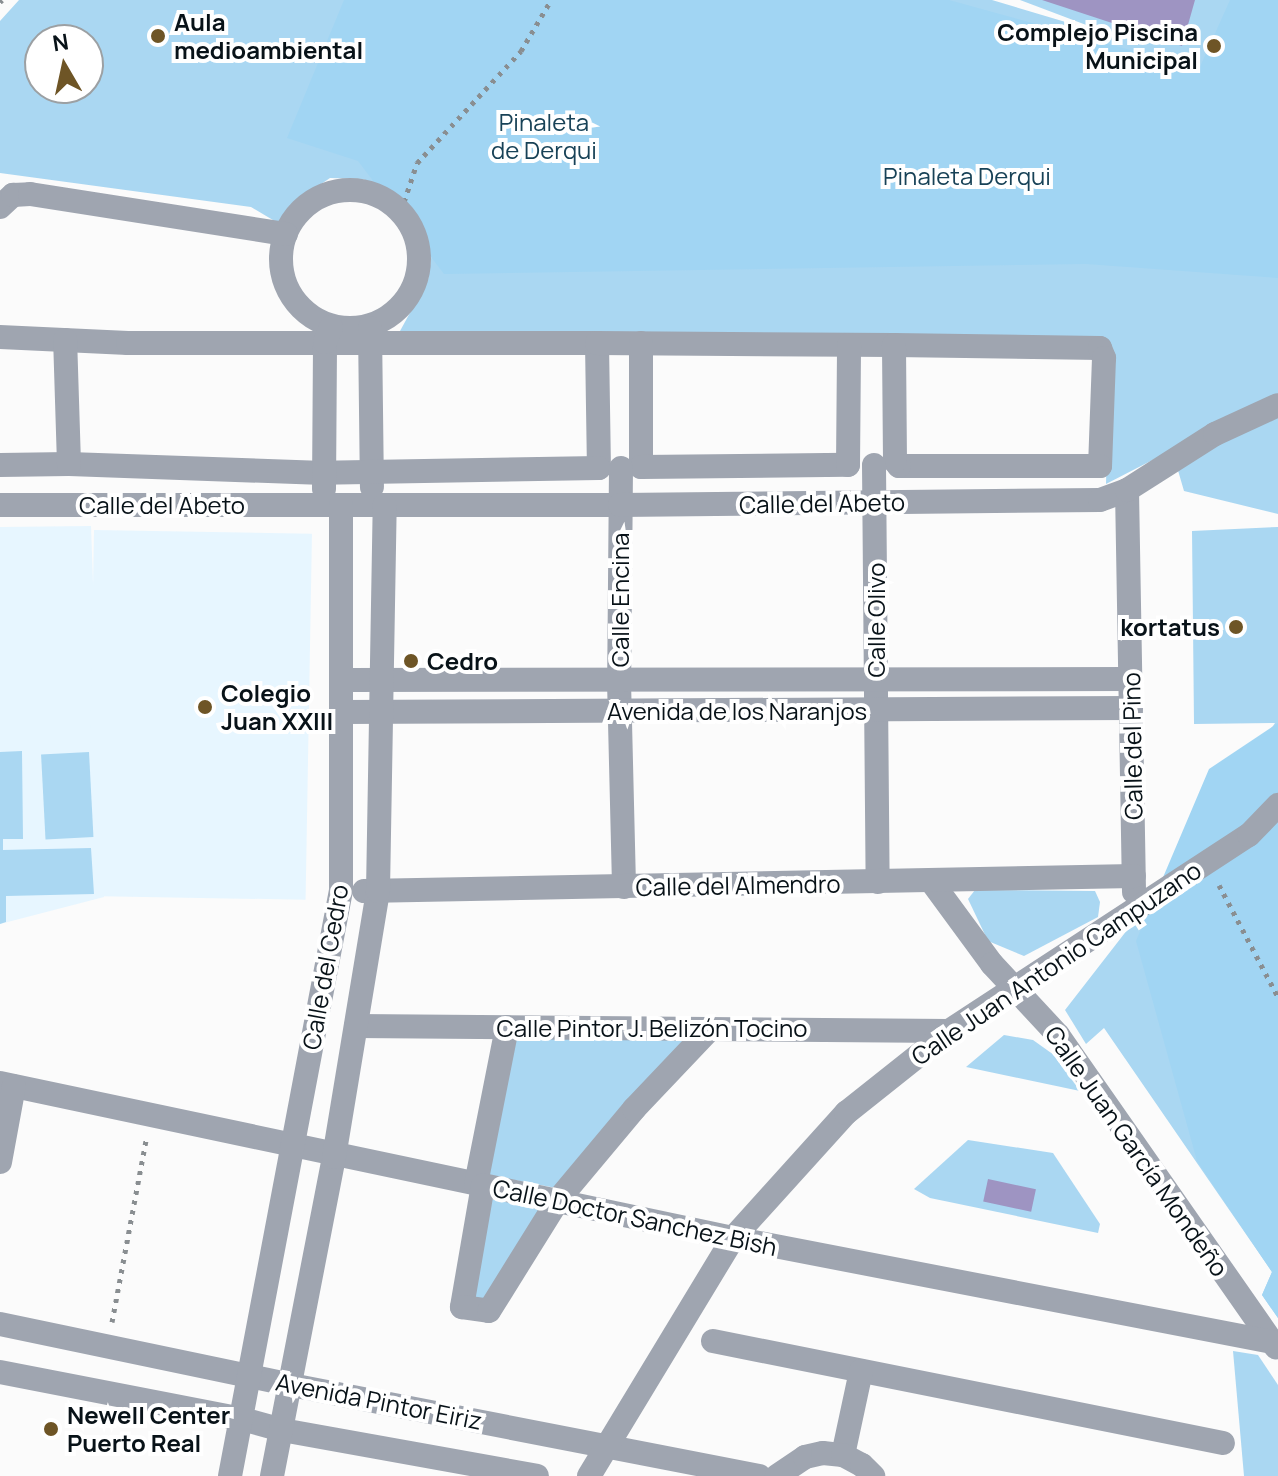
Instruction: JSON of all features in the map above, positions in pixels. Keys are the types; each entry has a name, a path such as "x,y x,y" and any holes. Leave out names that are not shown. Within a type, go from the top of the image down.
{"street":[{"path":"328,334 292,295 282,271 286,234 309,204 331,193 368,192 401,211 410,223 419,253 415,284 398,309 370,334"},
{"path":"0,207 13,195 30,194 286,234"},
{"path":"0,337 65,340 328,334 352,328 370,334 597,343 1100,348 1104,358 1100,466 620,467 324,473 69,464 0,465"},
{"name":"Calle del Cedro","path":"230,1476 341,890 343,680 333,505 324,473 328,334"},
{"name":"Calle del Cedro","path":"272,1476 334,1157 378,891 382,681 379,505 372,470 370,334"},
{"path":"65,340 69,464"},
{"path":"597,343 620,467"},
{"path":"620,467 641,343"},
{"path":"848,465 849,345"},
{"path":"894,345 895,461 899,466"},
{"name":"Calle del Abeto","path":"0,505 620,505 1100,500 1127,490 1215,434 1278,405"},
{"name":"Calle Olivo","path":"874,465 878,882"},
{"name":"Calle Encina","path":"620,467 619,681 624,887"},
{"name":"Calle del Pino","path":"1127,490 1135,907"},
{"name":"Avenida de los Naranjos","path":"343,680 876,682 1131,679"},
{"name":"Avenida de los Naranjos","path":"343,712 1131,708"},
{"name":"Calle Juan Antonio Campuzano","path":"589,1476 733,1238 846,1113 949,1031 1249,835 1278,805"},
{"name":"Calle del Almendro","path":"341,890 1134,876"},
{"name":"Calle Juan García Mondeño","path":"931,881 973,941 1058,1035 1275,1346"},
{"name":"Calle Pintor J. Belizón Tocino","path":"356,1026 949,1031"},
{"path":"507,1027 462,1307 489,1311 558,1200 634,1109 710,1029"},
{"path":"0,1162 7,1084"},
{"name":"Calle Doctor Sanchez Bish","path":"7,1084 292,1145 334,1157 1275,1346"},
{"name":"Avenida Pintor Eiriz","path":"0,1324 291,1385 608,1444 759,1476"},
{"path":"713,1341 1223,1443"},
{"path":"843,1455 861,1371"},
{"name":"Avenida Pintor Eiriz","path":"0,1372 242,1419 282,1430 537,1476"},
{"path":"777,1476 805,1457 823,1453 843,1455 862,1465 873,1476"}],"path":[{"path":"401,211 417,163 521,51 551,0"},
{"path":"1217,881 1278,997"},
{"path":"107,1348 151,1115"}],"shaded area":[{"path":"1042,0 1195,0 1182,46"},
{"path":"91,526 104,897 0,924 0,527"},
{"name":"Colegio Juan XXIII","path":"94,530 312,534 306,900 88,896"},
{"path":"988,1179 1036,1189 1031,1212 983,1201"}],"green space":[{"name":"Pinaleta de Derqui","path":"19,0 992,0 1126,40 1020,0 1278,0 1278,514 1184,491 1172,450 1106,484 1109,353 400,331 428,280 434,238 395,194 363,179 330,178 299,199 278,223 251,207 0,173 0,21"},
{"name":"Pinaleta de Derqui","path":"344,0 949,0 1199,69 1230,0 1278,0 1278,278 1086,264 444,274 358,161 287,138"},
{"path":"1278,527 1278,1318 1262,1295 1272,1272 1104,1028 1086,1044 1065,1010 1197,840 1275,723 1194,724 1192,531"},
{"path":"1278,723 1278,1318 1262,1295 1272,1272 1197,1161 1136,941 1209,769"},
{"path":"22,751 23,839 3,839 3,850 91,848 94,894 6,896 6,922 0,924 0,752"},
{"path":"89,752 93,837 46,839 41,755"},
{"path":"975,890 1095,891 1100,902 1098,917 1024,956 988,941 968,899"},
{"path":"1004,1035 1033,1040 1054,1055 1080,1091 966,1067"},
{"path":"693,1038 556,1188 489,1175 516,1039"},
{"path":"968,1140 1053,1153 1100,1224 1098,1233 930,1198 914,1189"},
{"path":"489,1199 542,1208 486,1301 473,1299"},
{"path":"1233,1351 1258,1355 1278,1385 1278,1476 1244,1476"}],"place":[{"name":"Aula medioambiental","path":"158,36"},
{"name":"Complejo Piscina Municipal","path":"1214,46"},
{"name":"kortatus","path":"1236,627"},
{"name":"Cedro","path":"411,661"},
{"name":"Colegio Juan XXIII","path":"205,707"},
{"name":"Newell Center Puerto Real","path":"51,1429"}],"park label":[{"name":"Pinaleta Derqui","path":"967,176"}]}
